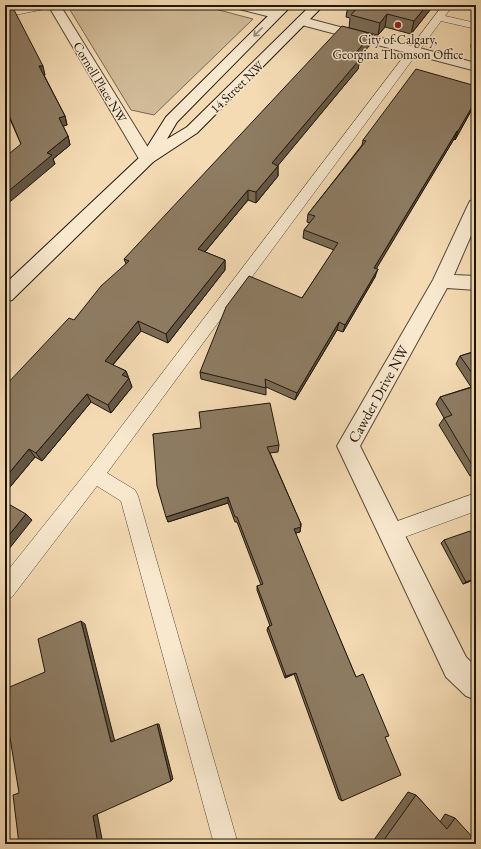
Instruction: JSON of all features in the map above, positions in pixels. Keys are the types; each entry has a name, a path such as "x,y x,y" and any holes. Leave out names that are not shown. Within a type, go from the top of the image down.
{"street":[{"name":"Cornell Place NW","path":"54,5 147,159"},
{"path":"238,5 281,10"},
{"name":"14 Street NW","path":"5,295 147,159 192,130 318,5"},
{"name":"14 Street NW","path":"147,159 171,120 281,10"},
{"path":"302,21 476,67"},
{"name":"Cawder Drive NW","path":"476,205 442,281 348,446 456,667 476,686"},
{"path":"442,281 476,283"}],"lane":[{"path":"5,14 50,5"},
{"path":"5,590 95,474 412,50 448,5"},
{"path":"438,17 476,26"},
{"path":"95,474 129,496 226,844"},
{"path":"391,533 476,502"}],"shaded area":[{"path":"67,5 200,5 253,19 154,115 131,110"}],"building":[{"path":"350,5 427,5 414,21 387,14 380,23 351,15 358,7"},
{"path":"13,8 43,66 39,66 65,116 59,118 68,136 47,153 52,155 5,194 5,157 21,144 5,106 5,9"},
{"path":"342,26 372,34 352,57 360,59 272,163 278,166 256,192 248,190 198,249 225,260 166,334 138,321 105,361 126,371 122,375 129,378 108,405 87,394 36,453 29,449 5,478 5,386 69,318 74,320 101,286 129,261 124,259"},
{"path":"416,69 476,86 476,100 374,268 378,269 345,325 339,322 297,393 265,379 266,388 200,372 226,307 249,276 302,298 338,243 304,230 315,216 308,214 366,141 363,140"},
{"path":"476,351 476,379 460,356"},
{"path":"476,386 475,470 444,418 452,415 440,397"},
{"path":"270,403 279,445 267,447 301,524 301,527 294,529 356,677 363,674 389,736 385,737 401,775 342,801 296,673 286,676 268,627 272,625 257,586 263,584 228,497 166,517 157,486 153,434 201,428 199,412"},
{"path":"5,502 26,514 5,540"},
{"path":"470,531 476,542 476,578 466,582 444,540"},
{"path":"81,621 111,742 157,724 171,781 93,816 98,844 19,844 13,795 19,793 5,707 5,689 45,672 38,639"},
{"path":"416,795 447,829 455,818 476,841 476,844 381,844"}],"place":[{"name":"City of Calgary, Georgina Thomson Office","path":"398,25"}]}
